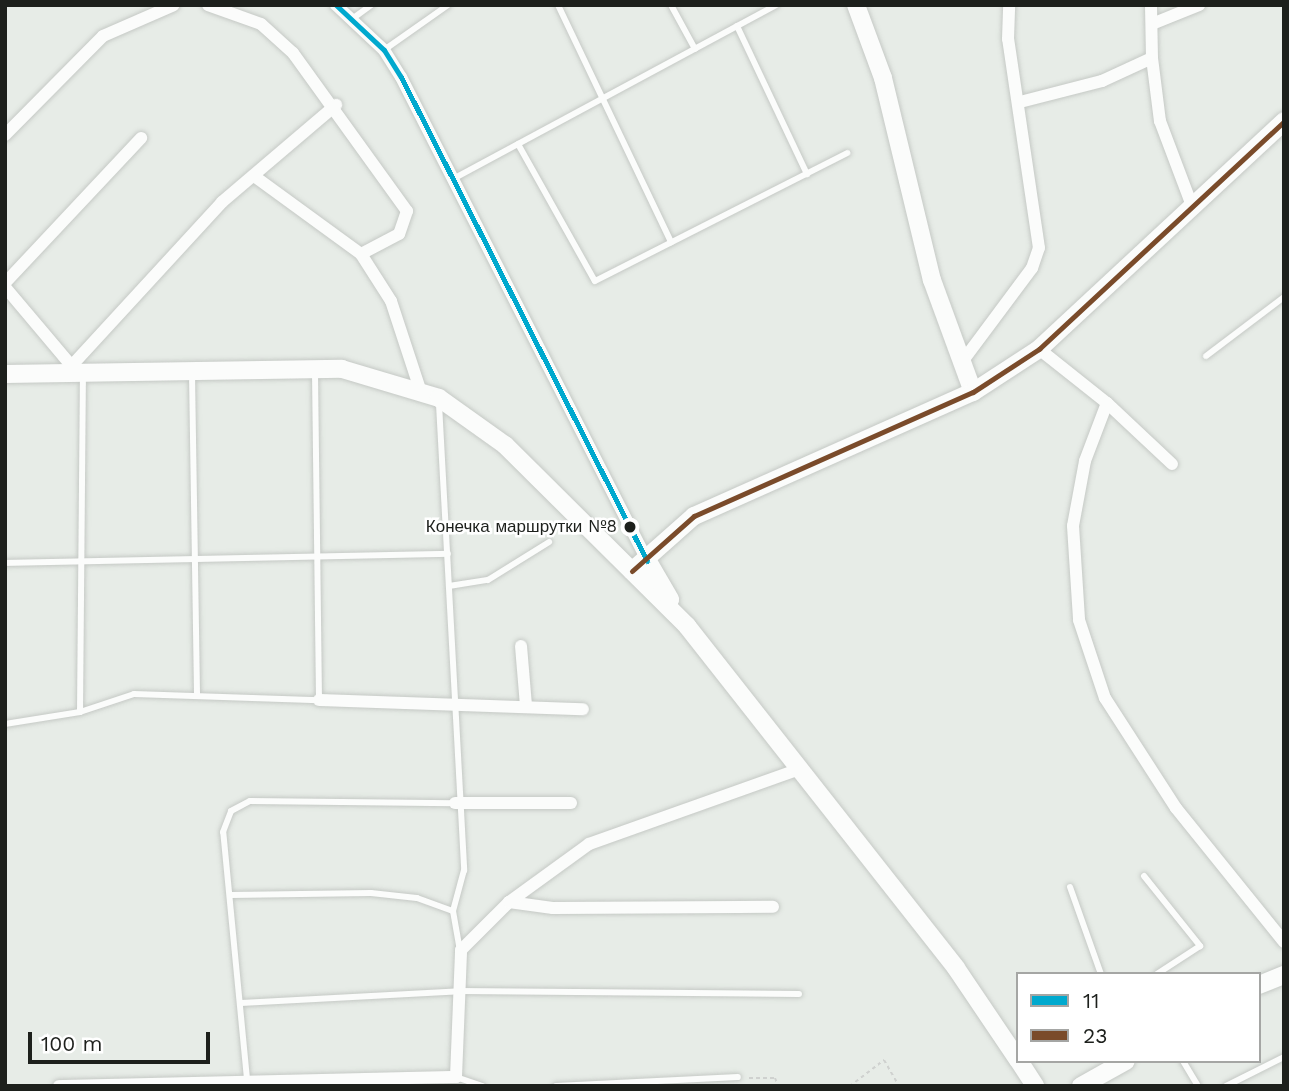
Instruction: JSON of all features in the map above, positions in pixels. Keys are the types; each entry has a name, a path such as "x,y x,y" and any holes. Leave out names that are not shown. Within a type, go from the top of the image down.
{"street":[{"path":"5,135 103,36 174,5"},
{"path":"208,5 261,24 336,105 407,211 400,234 361,254"},
{"path":"336,5 384,50 616,499 639,564"},
{"path":"856,5 883,78 932,280 973,392"},
{"path":"962,362 1032,268 1039,248 1009,5"},
{"path":"1151,5 1152,58 1160,121 1191,203"},
{"path":"1152,24 1199,5"},
{"path":"1020,102 1102,81 1152,58"},
{"path":"72,371 222,202 336,105"},
{"path":"639,564 694,516 973,392 1039,349 1140,258 1191,203 1284,121"},
{"path":"72,371 5,285 141,138"},
{"path":"254,176 361,254 391,301 420,390"},
{"path":"1039,349 1107,403 1172,464"},
{"path":"5,374 192,368 315,368 376,374 439,398 505,445 639,564 797,770 957,968 1016,1058"},
{"path":"1107,403 1085,461 1073,526 1079,620 1105,698 1175,808 1284,942"},
{"path":"521,646 526,706"},
{"path":"318,700 451,702 583,709"},
{"path":"59,1086 247,1079 340,1082 456,1077 461,950 509,902 589,844 797,770"},
{"path":"456,803 571,803"},
{"path":"509,902 553,908 773,907"},
{"path":"1261,984 1284,975"},
{"path":"1019,1063 1035,1086"},
{"path":"1082,1086 1122,1063"}],"lane":[{"path":"352,19 371,5"},
{"path":"384,50 449,5"},
{"path":"558,5 671,242"},
{"path":"671,5 695,49"},
{"path":"453,179 776,5"},
{"path":"737,26 807,174"},
{"path":"518,144 591,280 603,280 671,242 847,153"},
{"path":"1206,356 1284,298"},
{"path":"192,368 197,694"},
{"path":"5,724 80,712 134,694 318,700 315,368"},
{"path":"72,371 82,561 80,712"},
{"path":"439,398 448,554 456,803 464,889 453,911 461,950"},
{"path":"449,586 488,580 549,542"},
{"path":"5,563 196,561 315,553 448,554"},
{"path":"247,1079 223,832 239,805 456,803"},
{"path":"1144,876 1200,946 1160,972"},
{"path":"1070,887 1100,972"},
{"path":"231,895 371,893 417,898 453,911"},
{"path":"241,1003 460,991 799,994"},
{"path":"1226,1086 1284,1057"},
{"path":"1184,1063 1198,1086"},
{"path":"456,1077 482,1086"},
{"path":"556,1086 738,1077"}],"path":[{"path":"849,1086 884,1060 899,1086"},
{"path":"738,1077 775,1078 778,1086"}],"transit line":[{"name":"11","path":"336,5 384,50 401,77 647,561"},
{"name":"23","path":"632,571 694,516 973,392 1039,349 1284,121"}],"place":[{"name":"Конечка маршрутки №8","path":"630,527"}]}
